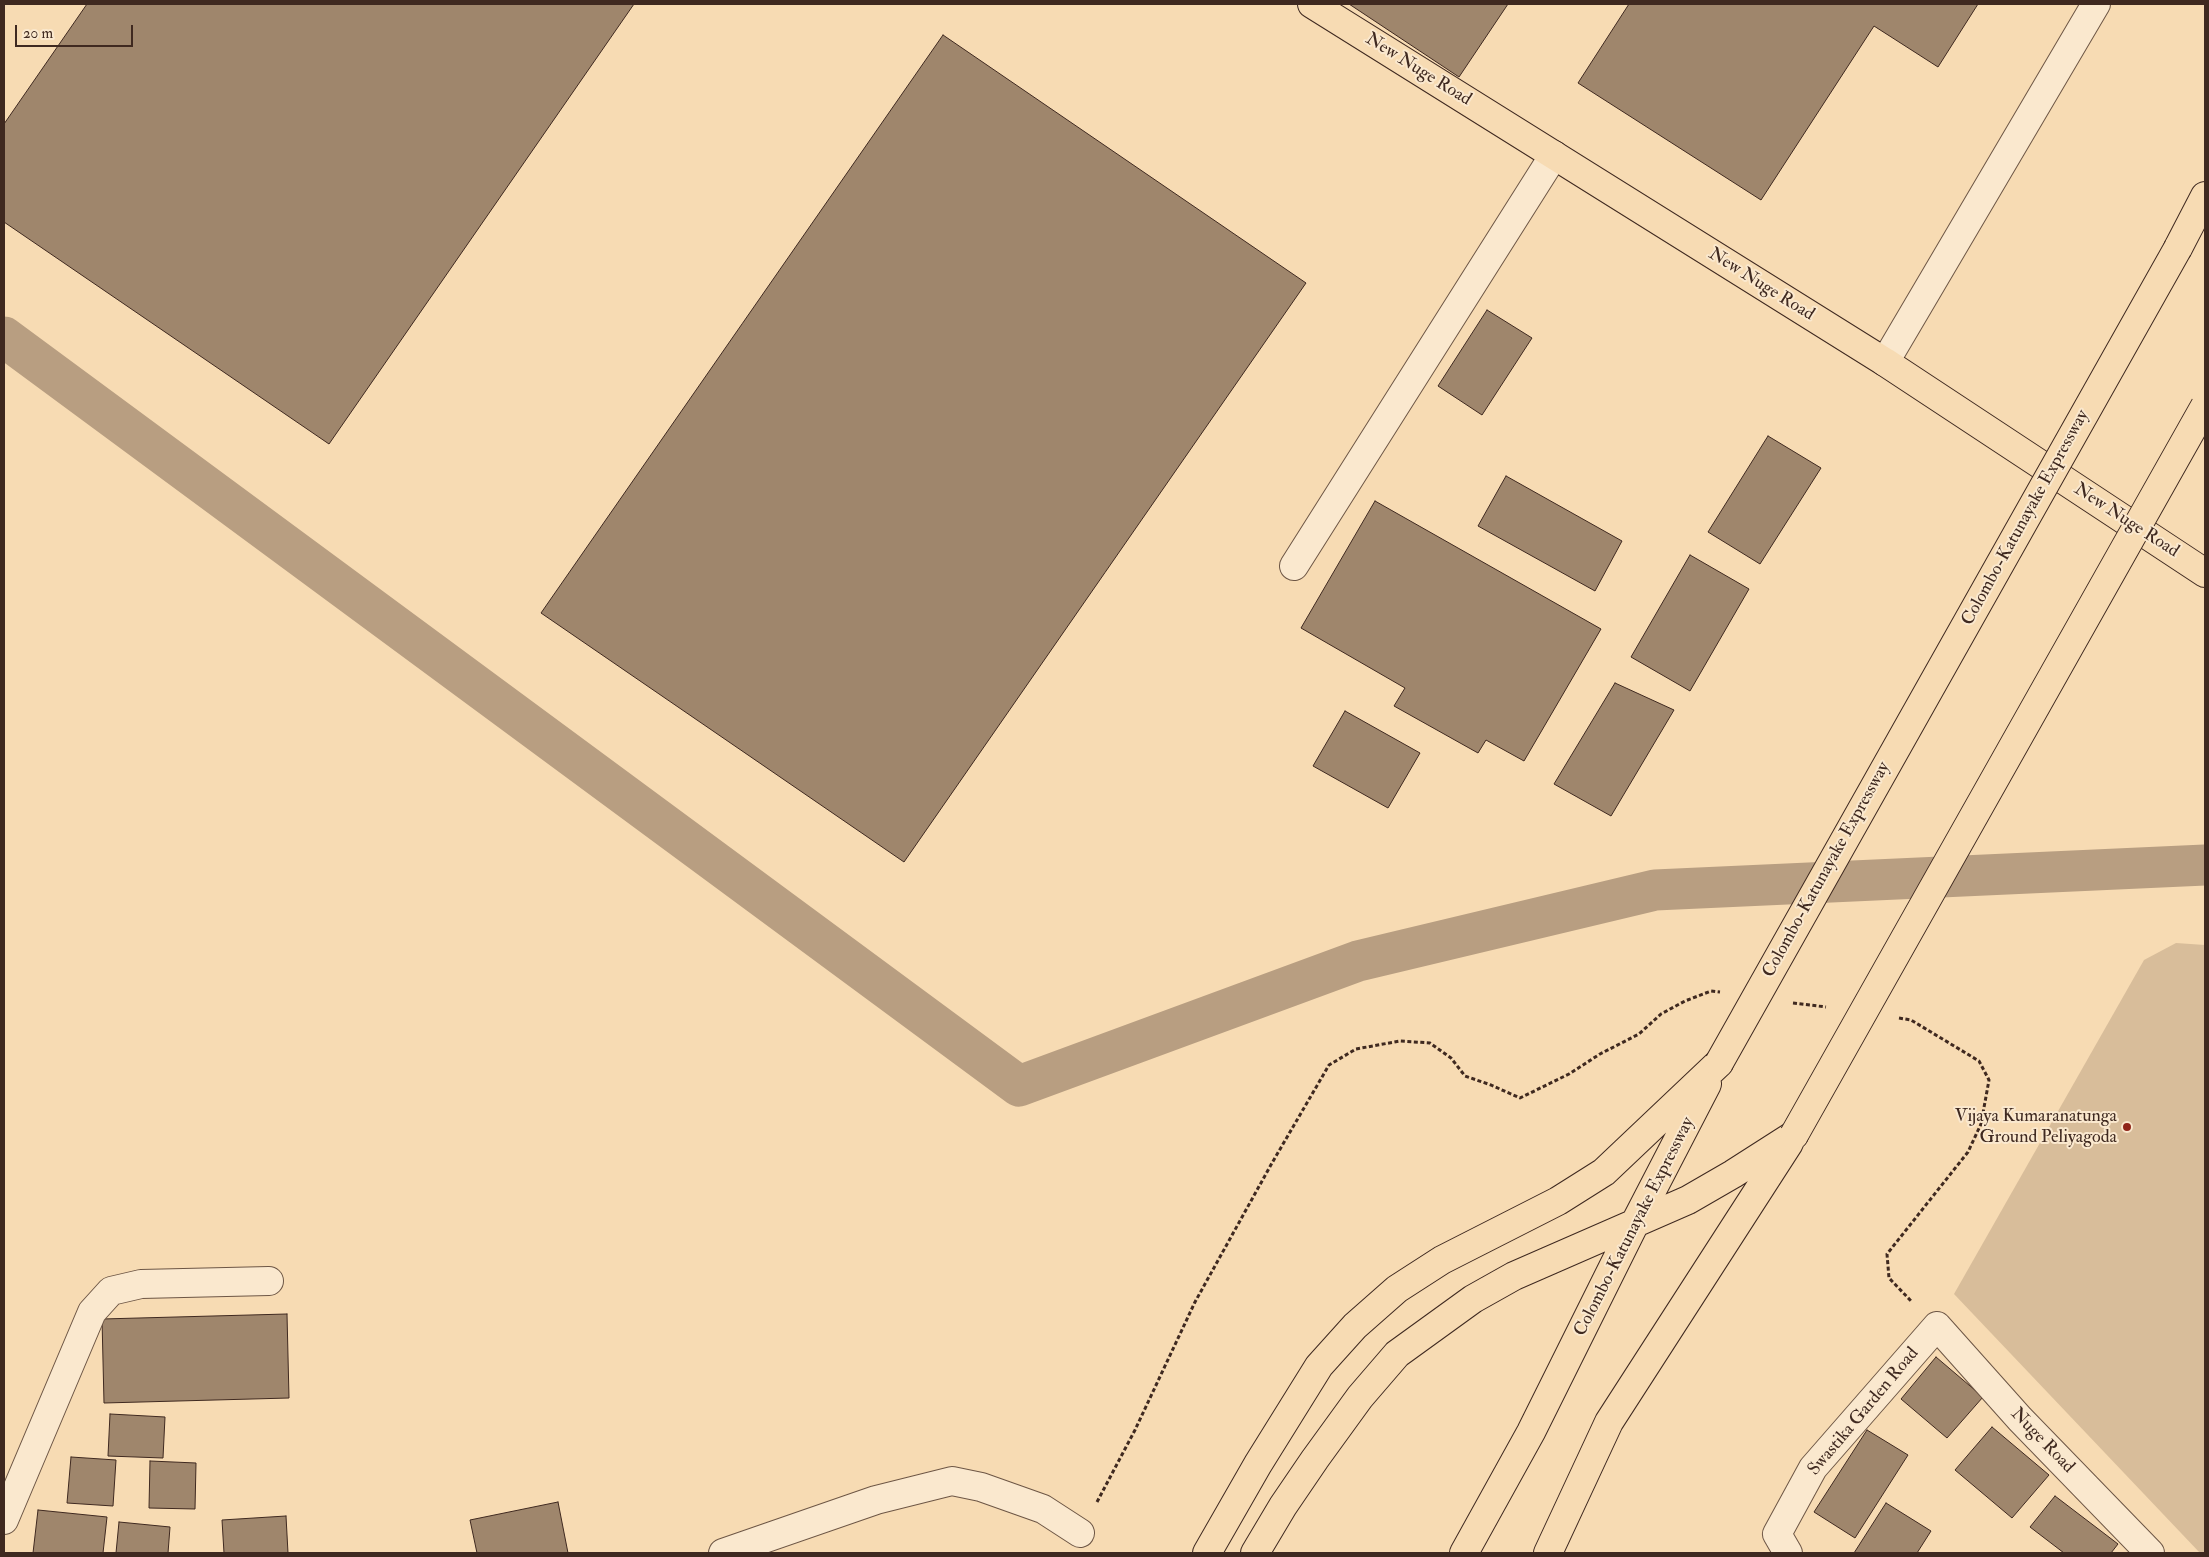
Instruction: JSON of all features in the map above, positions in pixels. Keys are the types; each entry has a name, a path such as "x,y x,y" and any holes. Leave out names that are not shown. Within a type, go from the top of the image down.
{"main road":[{"name":"New Nuge Road","path":"1312,4 1885,362 2205,573"},
{"name":"Colombo-Katunayake Expressway","path":"1464,1553 1531,1432 1634,1225 1719,1062 2178,248 2205,196"},
{"path":"1548,1553 1610,1422 1794,1135 2205,406"},
{"path":"1207,1553 1258,1464 1320,1366 1355,1326 1397,1289 1442,1260 1558,1201 1604,1172 1719,1062"},
{"path":"1255,1553 1283,1506 1321,1451 1360,1397 1397,1354 1473,1299 1514,1276 1688,1200 1794,1135"}],"street":[{"path":"1885,362 2096,4"},
{"path":"1294,566 1554,155"},
{"path":"4,1520 92,1312 111,1290 141,1284 269,1281"},
{"name":"Swastika Garden Road","path":"1788,1553 1776,1534 1814,1468 1937,1326"},
{"name":"Nuge Road","path":"1937,1326 2020,1419 2150,1553"},
{"path":"723,1553 876,1500 952,1481 981,1487 1043,1509 1080,1534"}],"path":[{"path":"1080,1534 1135,1430 1195,1302 1330,1065 1356,1049 1400,1041 1430,1043 1451,1058 1465,1076 1491,1084 1520,1098 1569,1074 1600,1054 1639,1034 1661,1014"},
{"path":"1897,1017 1911,1020 1979,1062 1989,1080 1981,1124 1968,1152 1887,1254 1889,1278 1937,1326"}],"shaded area":[{"name":"Vijaya Kumaranatunga Ground Peliyagoda","path":"2176,943 2205,945 2205,1553 2200,1553 1954,1294 2144,960"}],"building":[{"path":"87,4 634,4 329,444 4,222 4,124"},
{"path":"1349,4 1508,4 1459,77"},
{"path":"1629,4 1978,4 1938,67 1874,26 1761,200 1578,83"},
{"path":"943,35 1306,283 904,862 541,613"},
{"path":"1487,310 1532,338 1482,415 1438,386"},
{"path":"1768,436 1821,468 1760,564 1708,532"},
{"path":"1506,476 1622,541 1595,591 1478,526"},
{"path":"1375,501 1601,629 1524,761 1486,740 1478,753 1394,706 1405,688 1301,628"},
{"path":"1690,555 1749,589 1690,691 1631,657"},
{"path":"1615,683 1674,710 1611,816 1554,784"},
{"path":"1345,711 1420,753 1388,808 1313,766"},
{"path":"287,1314 289,1398 104,1403 102,1319"},
{"path":"1936,1357 1983,1397 1947,1438 1901,1399"},
{"path":"110,1414 165,1417 163,1458 108,1456"},
{"path":"1992,1427 2049,1475 2012,1518 1955,1470"},
{"path":"1867,1430 1908,1455 1855,1538 1814,1512"},
{"path":"71,1457 116,1460 113,1506 67,1503"},
{"path":"150,1461 196,1463 195,1509 149,1508"},
{"path":"2055,1496 2118,1544 2111,1553 2064,1553 2030,1527"},
{"path":"558,1502 568,1553 477,1553 470,1520"},
{"path":"1886,1503 1931,1531 1917,1553 1854,1553"},
{"path":"38,1510 107,1517 103,1553 33,1553"},
{"path":"286,1516 288,1553 224,1553 222,1520"},
{"path":"119,1522 170,1527 168,1553 116,1553"}],"waterway":[{"path":"4,337 1019,1086 1358,961 1655,890 2205,865"}],"place":[{"name":"Vijaya Kumaranatunga Ground Peliyagoda","path":"2127,1127"}]}
